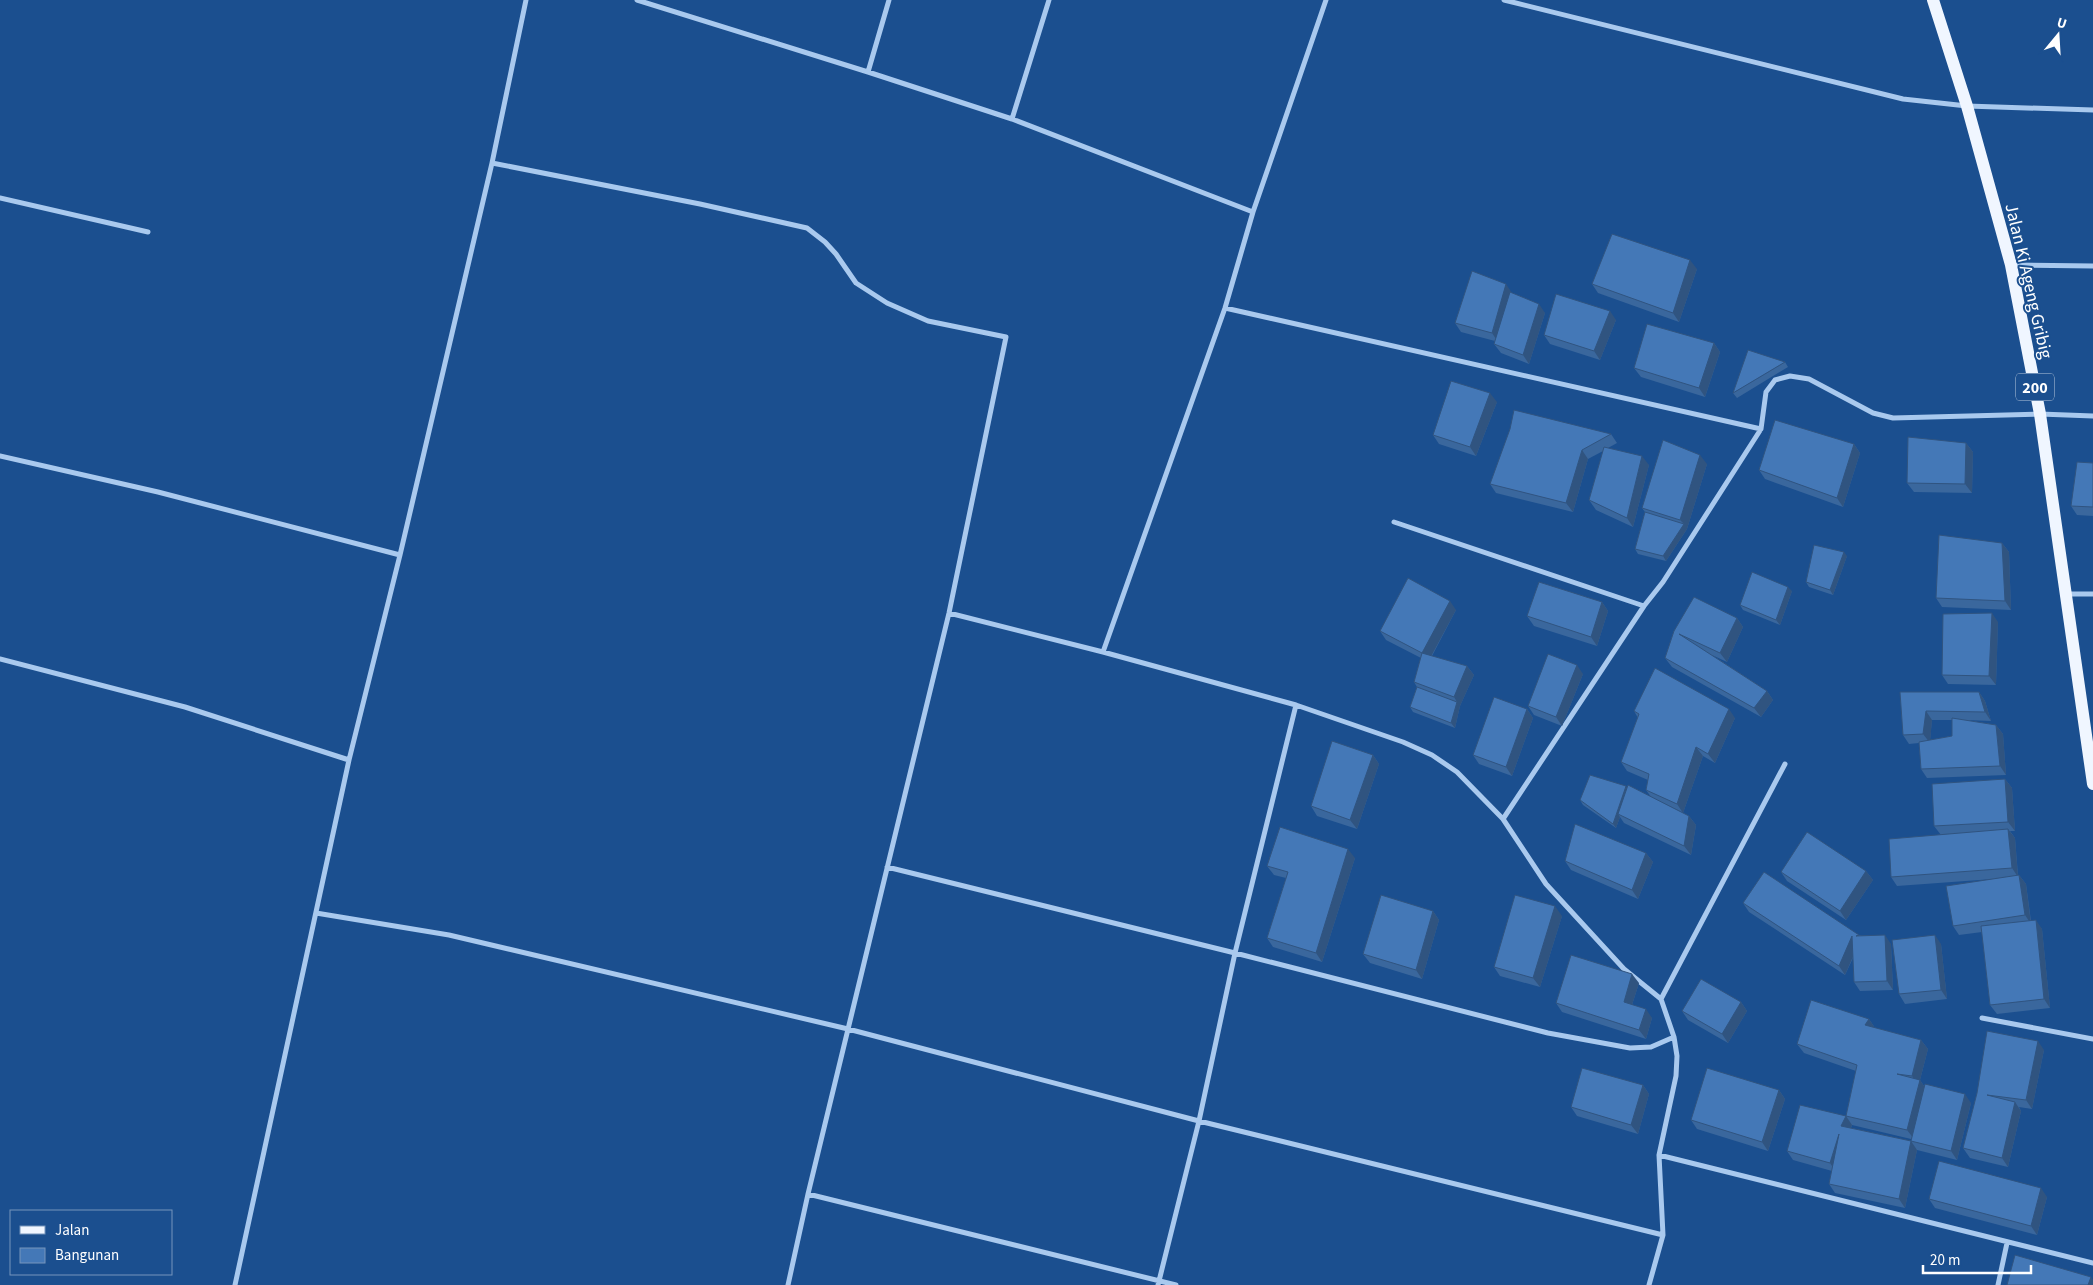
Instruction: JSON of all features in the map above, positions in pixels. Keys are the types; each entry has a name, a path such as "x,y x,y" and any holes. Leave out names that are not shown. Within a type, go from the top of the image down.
{"main road":[{"name":"Jalan Ki Ageng Gribig","path":"1933,0 1967,106 2011,265 2040,414 2065,594 2091,754 2093,784"}],"street":[{"path":"235,1285 349,760 400,555 492,163 526,0"},
{"path":"637,0 1012,119 1253,212"},
{"path":"868,72 890,0"},
{"path":"1012,119 1048,0"},
{"path":"1103,652 1225,308 1253,212 1326,0"},
{"path":"1504,0 1903,99 1967,106 2093,110"},
{"path":"492,163 700,204 807,228 831,248 856,283 886,303 928,321 1006,336 950,613 808,1194 788,1285"},
{"path":"0,198 148,232"},
{"path":"2011,265 2093,266"},
{"path":"1225,308 1761,429"},
{"path":"1503,819 1644,606 1663,582 1761,429 1766,392 1775,380 1790,376 1808,379 1873,413 1892,418 2040,414 2093,416"},
{"path":"0,456 158,492 400,555"},
{"path":"1394,522 1644,606"},
{"path":"2065,594 2093,594"},
{"path":"950,613 1103,652 1296,706 1403,742 1432,755 1457,772 1503,819 1546,884 1624,969 1661,999 1674,1037 1677,1056 1676,1076 1659,1155 1663,1235 1650,1285"},
{"path":"0,658 185,707 349,760"},
{"path":"1158,1283 1199,1121 1235,953 1296,706"},
{"path":"1661,999 1785,764"},
{"path":"887,867 1539,1031 1630,1048 1651,1047 1674,1037"},
{"path":"316,913 449,935 848,1029 1199,1121 1663,1235"},
{"path":"1982,1018 2093,1039"},
{"path":"1659,1155 2093,1263"},
{"path":"808,1194 1158,1283 1176,1285"},
{"path":"1998,1285 2007,1243"}],"building":[{"path":"1612,234 1690,260 1673,313 1592,284"},
{"path":"1472,271 1506,284 1492,333 1455,323"},
{"path":"1510,292 1539,304 1523,355 1494,344"},
{"path":"1556,294 1610,311 1594,351 1544,335"},
{"path":"1647,324 1714,343 1699,388 1634,368"},
{"path":"1748,350 1785,362 1733,393"},
{"path":"1451,381 1490,393 1470,447 1433,435"},
{"path":"1514,410 1611,434 1582,450 1566,503 1490,484 1510,429"},
{"path":"1775,420 1854,444 1837,498 1759,470"},
{"path":"1908,437 1966,443 1965,484 1907,483"},
{"path":"1663,440 1700,455 1680,520 1642,508"},
{"path":"1604,447 1642,456 1627,518 1589,500"},
{"path":"2077,462 2093,463 2093,507 2071,506"},
{"path":"1645,512 1684,524 1663,556 1635,549"},
{"path":"1939,535 2002,543 2005,601 1936,598"},
{"path":"1814,545 1844,552 1830,590 1806,582"},
{"path":"1752,572 1788,587 1776,620 1740,605"},
{"path":"1408,578 1450,601 1422,653 1380,631"},
{"path":"1539,582 1602,602 1591,637 1527,616"},
{"path":"1694,597 1737,618 1720,653 1679,634 1767,691 1754,708 1665,658 1674,631"},
{"path":"1992,613 1989,676 1942,675 1943,614"},
{"path":"1422,653 1467,666 1454,697 1414,682"},
{"path":"1548,654 1577,665 1556,717 1528,706"},
{"path":"1655,668 1729,709 1708,754 1696,747 1677,804 1646,790 1649,774 1621,762 1639,714 1634,711"},
{"path":"1417,687 1457,702 1451,723 1410,707"},
{"path":"1900,692 1979,692 1985,712 1926,711 1923,734 1903,735"},
{"path":"1494,697 1527,709 1506,767 1473,755"},
{"path":"1952,718 1996,725 2000,766 1921,769 1919,742 1952,736"},
{"path":"1332,741 1373,755 1350,820 1311,806"},
{"path":"1590,775 1626,786 1613,824 1580,800"},
{"path":"2005,779 2008,822 1934,826 1932,784"},
{"path":"1628,785 1689,816 1684,846 1618,814"},
{"path":"1575,824 1646,853 1632,890 1565,861"},
{"path":"1280,827 1348,849 1316,953 1267,938 1288,872 1267,866"},
{"path":"2008,829 2012,868 1891,877 1889,839"},
{"path":"1807,832 1866,871 1840,911 1781,872"},
{"path":"1764,872 1859,935 1856,936 1885,935 1887,981 1854,982 1852,936 1839,966 1743,903"},
{"path":"2019,875 2025,915 1953,926 1946,886"},
{"path":"1381,895 1433,911 1416,970 1363,954"},
{"path":"1515,895 1555,906 1533,978 1494,967"},
{"path":"2036,920 2044,999 1990,1005 1981,926"},
{"path":"1935,935 1941,990 1899,994 1892,940"},
{"path":"1571,955 1632,974 1624,1002 1646,1009 1639,1030 1556,1003"},
{"path":"1701,979 1741,1002 1722,1034 1682,1011"},
{"path":"1811,1000 1869,1019 1865,1025 1921,1040 1912,1076 1897,1074 1920,1080 1907,1130 1846,1116 1857,1065 1797,1044"},
{"path":"1987,1031 2038,1041 2026,1100 1987,1095 2015,1102 2002,1158 1963,1148 1977,1093"},
{"path":"1582,1068 1643,1085 1631,1125 1571,1107"},
{"path":"1707,1068 1779,1090 1762,1142 1691,1120"},
{"path":"1925,1084 1965,1094 1951,1151 1911,1141"},
{"path":"1800,1105 1846,1116 1841,1126 1911,1141 1899,1199 1829,1184 1839,1134 1830,1163 1787,1151"},
{"path":"1939,1161 2041,1188 2031,1226 1929,1199"},
{"path":"2015,1255 2091,1277 2088,1285 2007,1285"}]}
